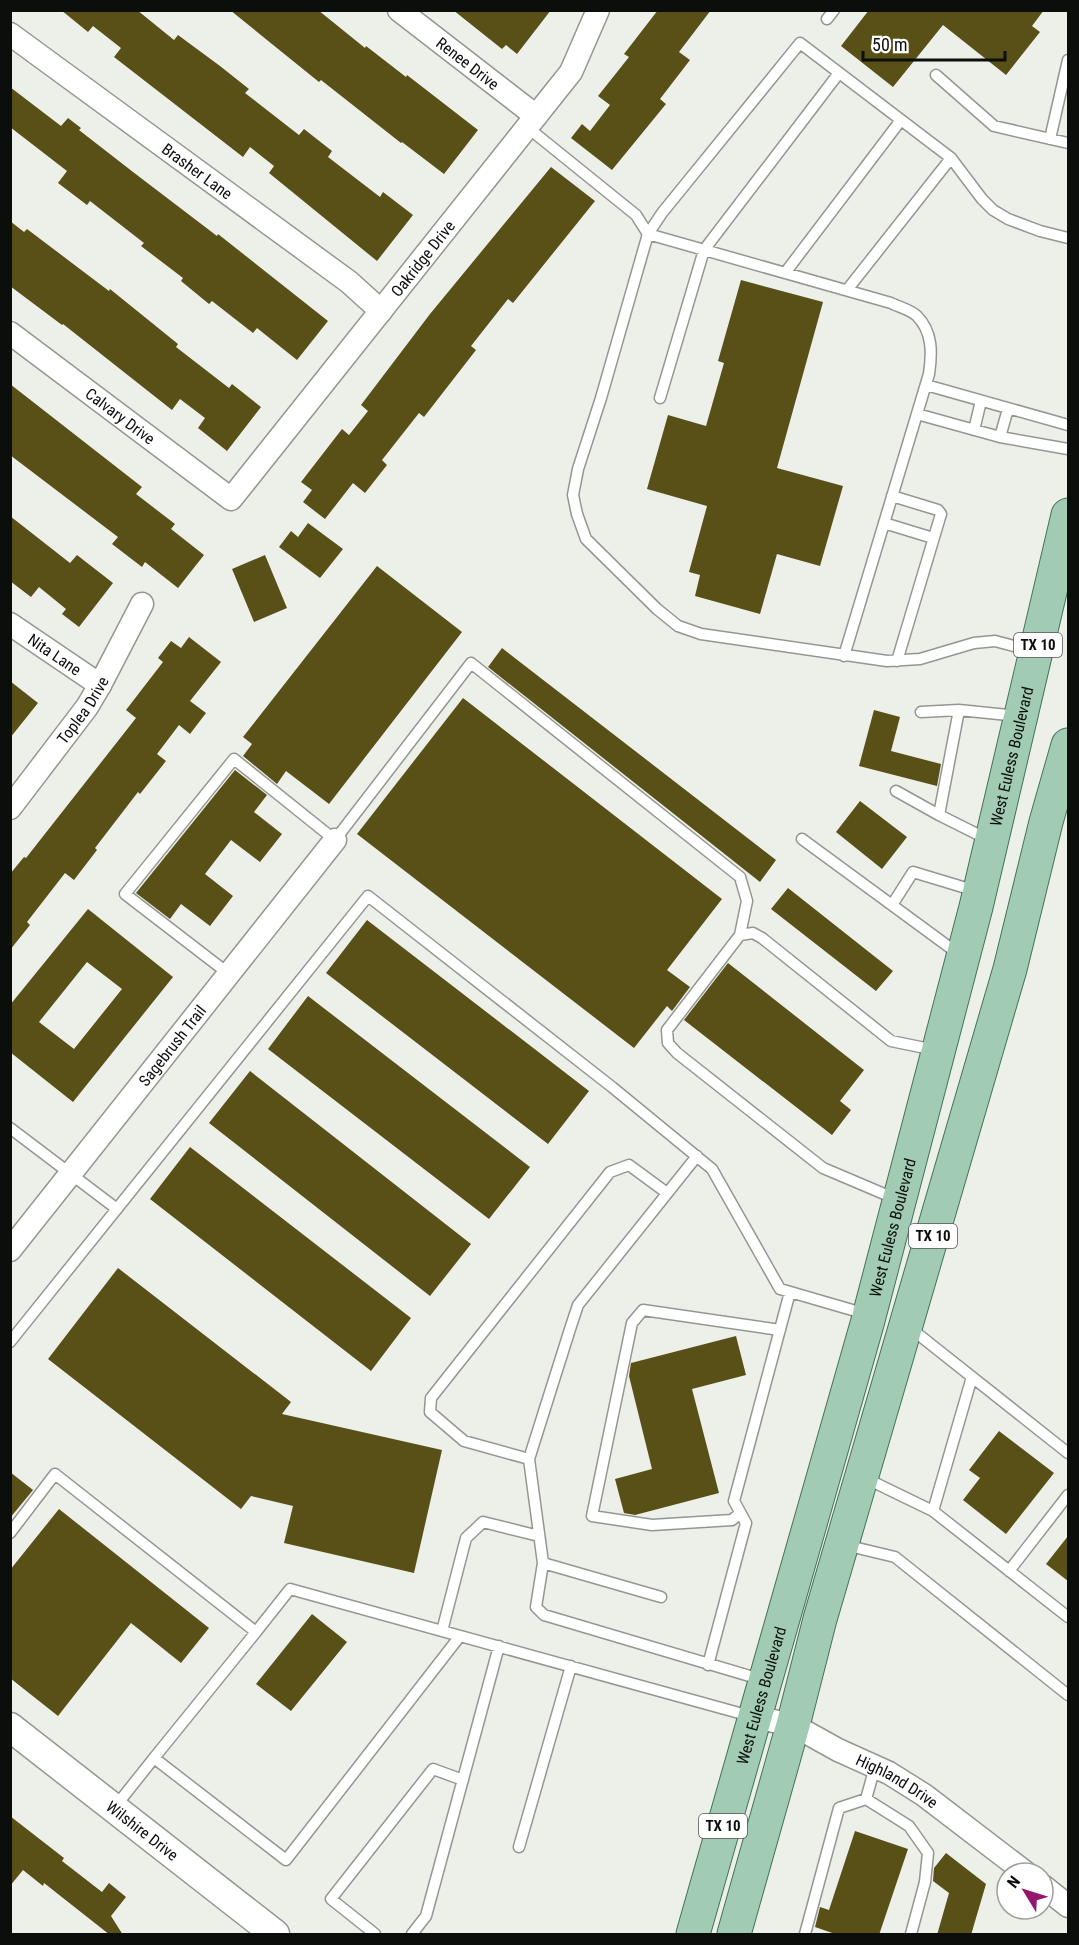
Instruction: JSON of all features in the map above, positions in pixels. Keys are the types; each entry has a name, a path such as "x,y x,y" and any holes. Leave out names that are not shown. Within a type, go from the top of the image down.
{"main road":[{"name":"West Euless Boulevard","path":"693,1935 869,1314 992,842 1068,515"},
{"path":"1021,716 1033,763 1066,766"},
{"name":"TX 10","path":"734,1934 793,1725 820,1619 1010,969 1046,822 1066,766"}],"street":[{"name":"Renee Drive","path":"399,10 532,122"},
{"name":"Oakridge Drive","path":"231,499 571,72 598,10"},
{"name":"Brasher Lane","path":"10,34 349,282 381,311"},
{"name":"Calvary Drive","path":"10,333 231,499"},
{"name":"Toplea Drive","path":"10,808 87,707 142,604"},
{"name":"Nita Lane","path":"10,624 100,685"},
{"name":"Sagebrush Trail","path":"10,1250 335,840"},
{"name":"Highland Drive","path":"754,1717 793,1725 838,1750 889,1773 924,1795 1010,1861"},
{"name":"Wilshire Drive","path":"10,1727 115,1807 275,1935"},
{"path":"1055,1896 1068,1906"}],"lane":[{"path":"1036,652 995,641 974,643 920,659 887,661 700,634 678,626 657,609 586,539 573,495 578,469 648,234 800,43 951,158 982,200 993,210 1008,219 1040,231 1068,238"},
{"path":"1050,139 1068,60"},
{"path":"660,398 704,250 840,73"},
{"path":"936,75 994,126 1068,143"},
{"path":"785,273 901,120"},
{"path":"532,122 636,215 648,234 891,303 916,315 926,330 933,351 926,386 844,656"},
{"path":"847,290 951,158"},
{"path":"926,386 1068,426"},
{"path":"974,430 981,401"},
{"path":"1000,437 1008,408"},
{"path":"917,414 1000,437 1068,449"},
{"path":"892,496 938,510 941,514 897,661"},
{"path":"884,523 933,537"},
{"path":"229,974 125,894 234,759 335,840 471,663 740,877 747,901 740,935 667,1030 668,1043 677,1053 823,1167 899,1200"},
{"path":"921,712 959,710 1021,716"},
{"path":"939,815 959,710"},
{"path":"896,791 992,842"},
{"path":"802,839 963,956"},
{"path":"892,905 913,872 979,892"},
{"path":"10,1341 368,896 612,1087 712,1169 780,1289 869,1314"},
{"path":"740,935 753,933 762,938 891,1041 938,1051"},
{"path":"10,1128 117,1209"},
{"path":"697,1156 578,1305 529,1459 543,1563 536,1607 544,1615 764,1680"},
{"path":"529,1459 464,1441 430,1412 431,1398 610,1172 629,1165 667,1193"},
{"path":"708,1665 746,1523 734,1501 790,1292"},
{"path":"740,1513 732,1520 652,1525 592,1516 632,1323 643,1310 780,1330"},
{"path":"907,1326 1068,1453"},
{"path":"933,1511 972,1377"},
{"path":"10,1533 55,1474 256,1632"},
{"path":"862,1476 933,1511 1068,1617"},
{"path":"1009,1571 1068,1495"},
{"path":"442,1631 466,1538 483,1522 539,1536"},
{"path":"842,1544 895,1557 1068,1695"},
{"path":"543,1563 661,1597"},
{"path":"115,1807 290,1589 754,1717"},
{"path":"154,1758 286,1860 459,1636"},
{"path":"412,1935 426,1916 498,1646"},
{"path":"519,1847 571,1666"},
{"path":"866,1799 875,1767"},
{"path":"375,1935 331,1899 433,1769 463,1780"},
{"path":"805,1935 839,1808 866,1799"},
{"path":"866,1799 909,1826 928,1853 925,1882 911,1935"}],"building":[{"path":"61,10 137,10 174,40 178,35 220,66 249,89 245,93 299,135 304,129 332,151 328,157 380,197 383,192 413,215 377,261 269,173 274,166 250,147 243,157 114,57 121,48 93,26 88,32"},
{"path":"230,10 318,10 365,48 366,46 406,77 407,75 478,130 444,174 321,80 319,82"},
{"path":"453,10 551,10 517,54 506,45 502,49"},
{"path":"658,10 711,10 679,52 690,60 660,99 666,104 612,170 571,138 582,124 590,131 610,105 598,96 629,57 624,54"},
{"path":"869,10 1044,10 1032,26 1040,32 1006,75 943,25 893,87 841,46"},
{"path":"10,87 61,126 68,118 81,128 79,130 217,236 218,234 328,321 297,360 257,328 253,333 212,301 209,304 181,281 183,278 141,246 144,243 90,201 87,205 58,183 67,171 10,127"},
{"path":"551,167 595,201 513,303 508,299 471,346 476,350 424,417 419,413 382,460 387,465 365,493 353,483 325,519 303,502 312,490 301,482 342,429 349,435 368,411 361,405 430,314"},
{"path":"10,221 24,232 27,229 109,291 110,289 178,344 176,347 229,388 232,384 261,407 227,451 198,428 205,418 180,399 172,410 63,324 10,286"},
{"path":"741,280 823,302 777,468 843,486 820,566 777,554 760,614 695,596 700,575 689,572 707,506 647,489 668,415 706,426 724,363 718,361"},
{"path":"10,384 142,487 136,494 175,524 171,529 204,555 178,588 145,562 142,567 112,544 118,537 10,455"},
{"path":"10,516 70,563 77,555 113,583 79,627 62,614 66,609 39,587 31,597 10,581"},
{"path":"308,523 343,549 320,578 279,547 291,531 298,537"},
{"path":"265,555 287,608 254,622 232,569"},
{"path":"377,566 462,632 329,804 286,771 277,784 243,756 252,744 243,737"},
{"path":"189,637 221,662 190,701 206,713 190,734 179,725 157,754 166,761 140,794 138,792 95,848 97,850 74,880 65,873 27,922 30,925 10,950 10,874 24,857 26,858 136,718 126,710 163,662 158,658 171,641 181,648"},
{"path":"502,648 776,860 760,882 488,667"},
{"path":"10,681 38,703 10,738"},
{"path":"463,698 722,899 667,970 690,987 672,1011 667,1006 634,1048 357,834"},
{"path":"874,710 900,717 891,751 941,764 937,786 859,766"},
{"path":"235,770 267,795 254,812 282,834 260,862 231,840 205,874 233,896 210,926 181,904 170,919 136,893"},
{"path":"860,801 907,837 882,869 836,832"},
{"path":"788,888 893,971 876,991 771,909"},
{"path":"88,909 173,977 73,1102 10,1052 10,1005","holes":["87,962 122,989 74,1049 39,1022"]},
{"path":"367,920 589,1091 548,1144 326,973"},
{"path":"728,963 864,1070 840,1101 851,1110 832,1135 684,1020"},
{"path":"308,996 530,1167 489,1219 268,1049"},
{"path":"250,1071 471,1244 430,1296 209,1123"},
{"path":"190,1147 411,1318 371,1371 150,1199"},
{"path":"118,1268 291,1402 282,1414 442,1450 414,1573 284,1543 293,1506 251,1496 241,1509 48,1359"},
{"path":"736,1336 746,1375 692,1389 719,1493 635,1515 624,1513 615,1479 652,1469 629,1376 631,1363"},
{"path":"999,1431 1054,1473 1006,1534 963,1500 980,1478 969,1470"},
{"path":"10,1472 33,1490 10,1518"},
{"path":"59,1509 209,1628 181,1663 131,1623 58,1716 10,1678 10,1570"},
{"path":"1068,1536 1068,1581 1046,1564"},
{"path":"312,1614 347,1642 291,1711 256,1684"},
{"path":"10,1816 64,1858 62,1861 102,1892 109,1883 126,1897 111,1916 123,1935 110,1935 44,1883 43,1886 23,1870 10,1886"},
{"path":"855,1831 908,1849 879,1935 838,1935 815,1927 820,1907 829,1910"},
{"path":"946,1853 986,1884 971,1935 937,1935 949,1893 933,1881 934,1868"}]}
